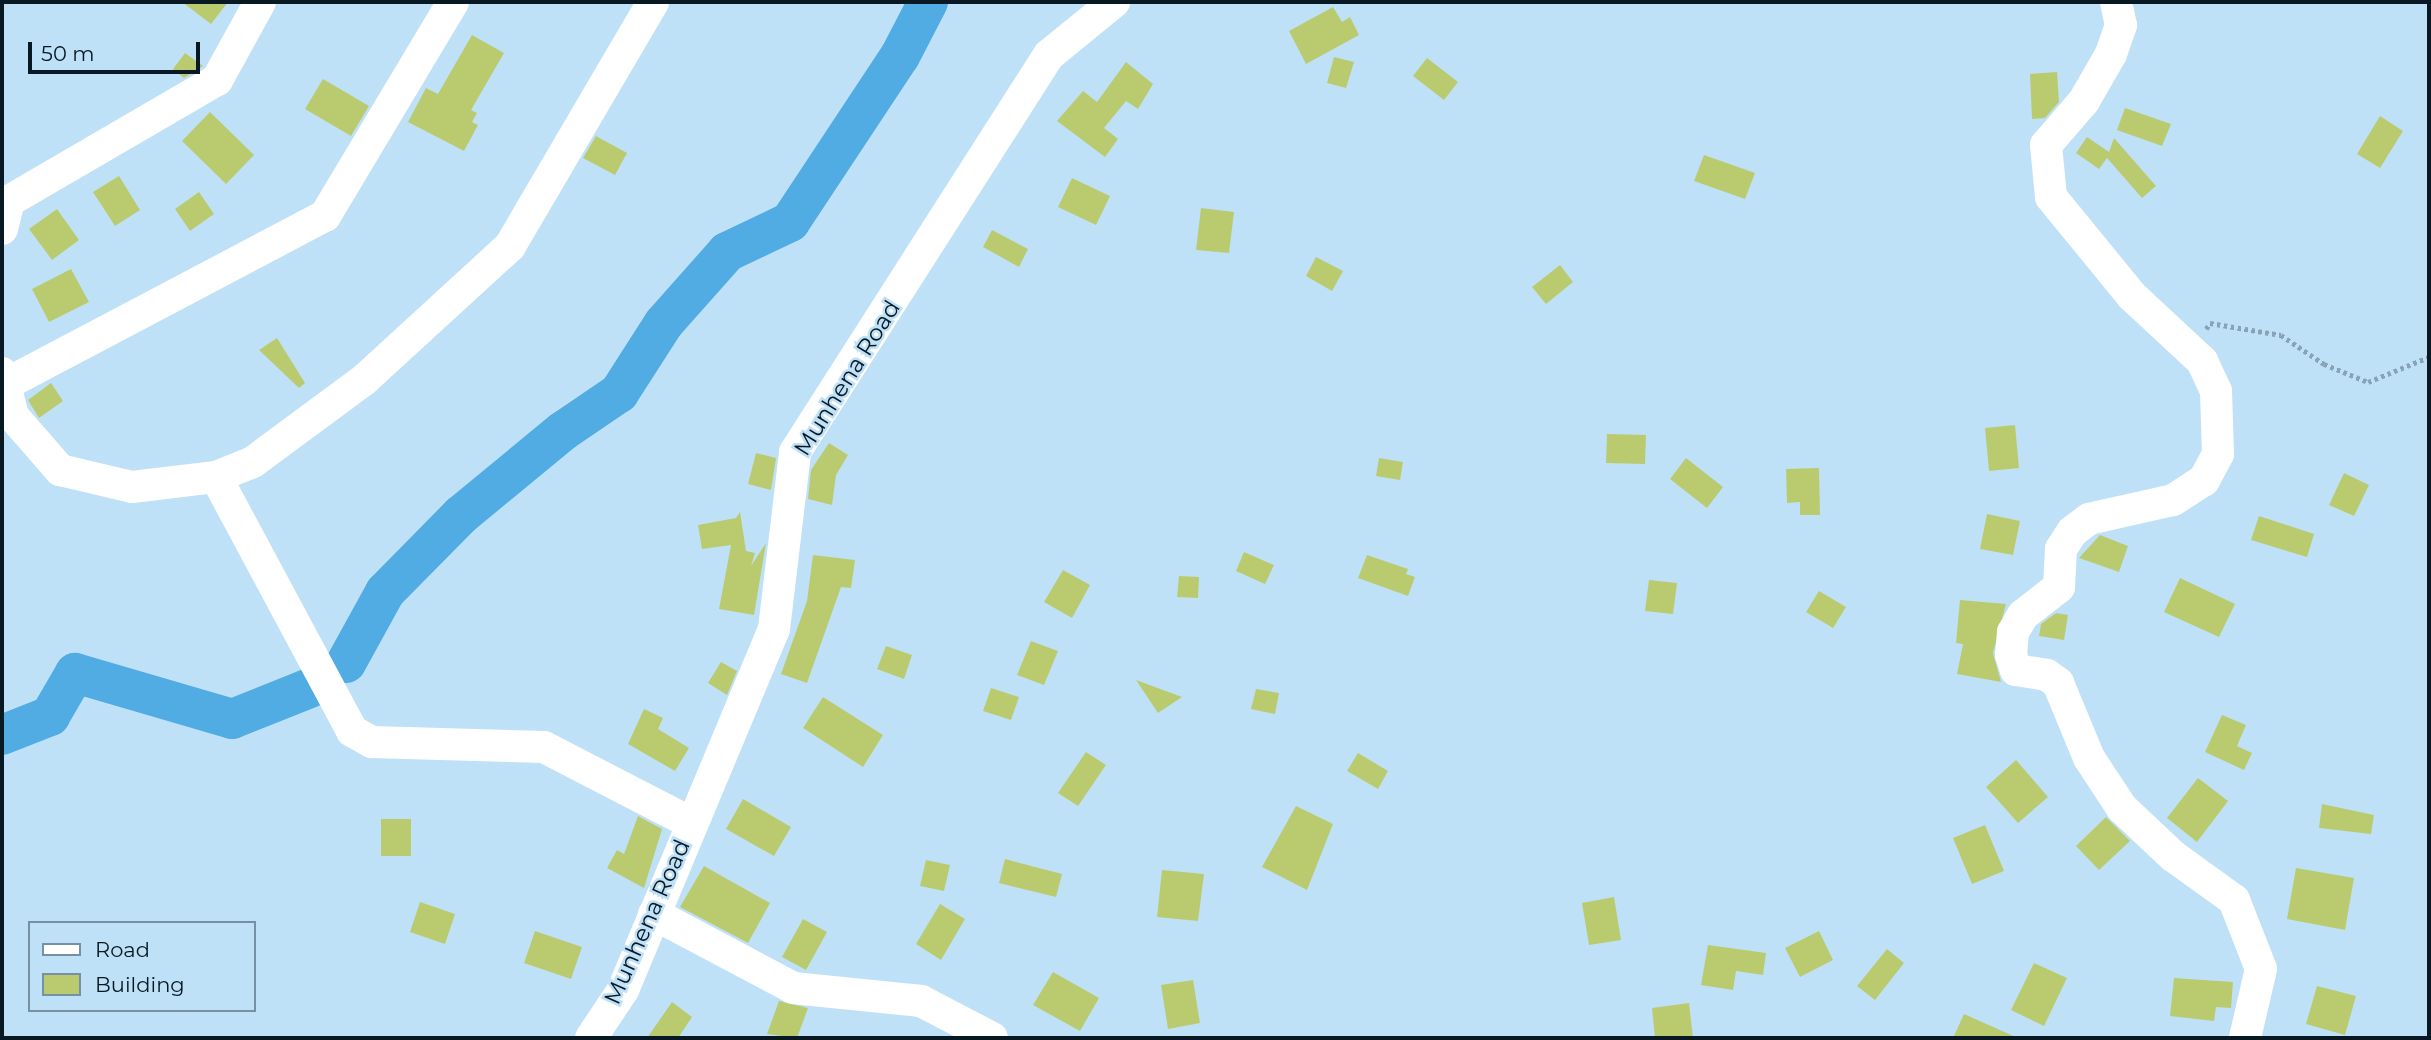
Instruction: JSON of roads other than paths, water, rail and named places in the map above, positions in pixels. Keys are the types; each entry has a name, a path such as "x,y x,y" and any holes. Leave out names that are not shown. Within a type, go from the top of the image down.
{"street":[{"path":"2,229 9,201 217,80 260,2"},
{"path":"453,2 326,216 3,379 8,416 60,470 132,487 216,477 253,463 365,379 510,246 653,2"},
{"name":"Munhena Road","path":"591,1038 623,990 774,629 795,452 1049,55 1114,2"},
{"path":"2116,2 2121,25 2111,54 2084,101 2046,145 2051,197 2132,296 2192,351 2217,391 2221,426 2218,454 2204,480 2173,500 2089,519 2072,532 2061,549 2059,587 2023,615 2013,632 2011,655 2016,670 2047,675 2058,683 2089,758 2122,808 2173,856 2234,900 2261,969 2245,1038"},
{"path":"216,477 352,731 372,742 544,747 691,823"},
{"path":"654,914 793,988 921,1000 992,1038"}],"waterway":[{"path":"346,663 385,592 461,515 563,431 619,393 664,323 727,252 790,222 900,56 928,2"},
{"path":"2,735 50,716 75,673 232,719 310,688"}]}
